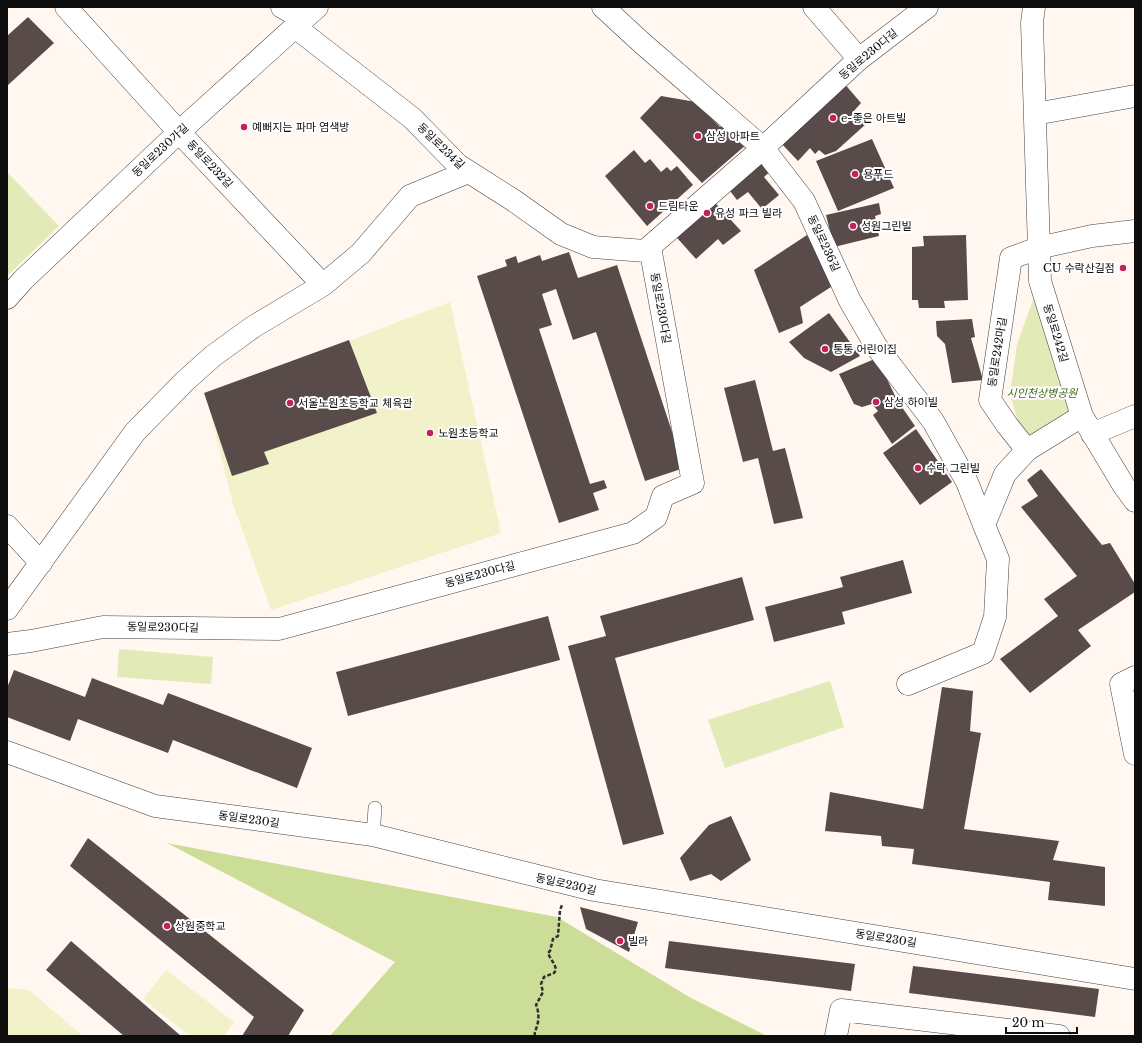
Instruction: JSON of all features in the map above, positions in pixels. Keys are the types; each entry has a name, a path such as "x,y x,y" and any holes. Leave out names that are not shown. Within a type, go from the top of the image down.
{"street":[{"name":"동일로232길","path":"66,7 179,132 323,285"},
{"name":"동일로234길","path":"282,7 305,18 412,118 458,165 513,200 561,234 593,247 648,249"},
{"name":"동일로236길","path":"603,7 642,43 763,148 804,201 850,301 876,346 933,421 967,482 984,526"},
{"path":"814,7 859,59"},
{"name":"동일로230다길","path":"7,644 31,641 102,627 279,629 633,533 656,517 662,496 693,483 648,249 763,148 859,59 927,7"},
{"name":"동일로242길","path":"1034,7 1032,24 1040,281 1087,425 1124,486 1135,501"},
{"name":"동일로230가길","path":"7,298 23,280 179,132 305,18"},
{"path":"1035,114 1135,96"},
{"path":"7,609 135,432 185,381 213,356 253,327 323,285 361,252 410,196 468,172"},
{"path":"1038,248 1092,236 1135,231"},
{"name":"동일로242마길","path":"1027,450 1006,424 990,400 1011,258 1038,248"},
{"path":"908,684 983,653 995,617 998,559 984,526 1005,474 1027,450 1087,425 1135,416"},
{"path":"7,526 41,563"},
{"path":"1135,676 1121,684 1135,754"},
{"name":"동일로230길","path":"7,752 155,806 372,836 572,886 1135,979"},
{"path":"836,1036 841,1010 921,1028 1047,1035"}],"lane":[{"path":"372,836 375,808"}],"path":[{"path":"535,1036 534,1033 538,1026 538,1009 536,1005 543,992 541,984 544,977 554,974 556,970 553,960 550,958 548,953 550,951 553,939 558,936 560,910 563,901 571,894 572,886"}],"green space":[{"path":"7,172 59,226 7,276"},
{"name":"시인천상병공원","path":"1040,281 1082,416 1027,450 1010,395 1017,344"},
{"path":"450,302 501,533 271,610 233,504 206,396"},
{"path":"119,649 213,657 211,684 117,677"},
{"path":"830,681 844,727 725,768 708,720"},
{"path":"167,843 557,917 691,998 767,1036 330,1036 395,962"},
{"path":"166,970 234,1022 224,1036 190,1036 143,999"},
{"path":"7,988 29,990 83,1036 7,1036"}],"building":[{"path":"28,17 54,43 7,86 7,36"},
{"name":"e-좋은 아트빌","path":"843,82 861,103 853,112 866,124 836,151 825,155 819,150 815,154 810,148 798,161 781,143"},
{"name":"삼성 아파트","path":"661,96 696,102 720,127 727,122 747,144 702,183 640,118"},
{"name":"용푸드","path":"872,139 894,188 838,211 816,161"},
{"name":"드림타운","path":"634,150 645,163 650,159 661,172 667,167 671,171 677,166 693,185 647,226 605,176"},
{"path":"764,156 774,168 764,177 779,195 762,209 748,192 737,200 727,187"},
{"name":"유성 파크 빌라","path":"709,196 741,231 723,245 718,239 696,259 670,230"},
{"name":"성원그린빌","path":"879,203 881,214 875,216 879,236 834,247 826,215"},
{"path":"807,235 834,285 800,307 803,323 779,333 754,270"},
{"path":"966,235 968,300 944,301 945,308 919,308 918,300 912,300 912,247 924,246 923,236"},
{"path":"569,252 578,278 617,265 684,468 645,481 596,332 573,340 556,289 542,294 552,325 539,329 590,484 604,480 607,488 593,493 599,510 559,523 477,276 507,266 505,260 516,256 518,263 540,255 542,261"},
{"name":"통통 어린이집","path":"829,313 860,356 831,372 804,358 789,342"},
{"path":"972,319 975,337 971,338 983,380 952,383 945,344 937,336 936,321"},
{"name":"서울노원초등학교 체육관","path":"349,340 377,413 264,452 269,464 232,476 204,393"},
{"name":"삼성 하이빌","path":"877,358 897,400 915,426 892,444 873,415 878,411 872,404 862,407 854,404 839,374"},
{"path":"755,380 773,451 785,448 803,518 774,524 758,458 743,462 724,388"},
{"name":"수락 그린빌","path":"916,429 952,482 920,505 883,453"},
{"path":"1041,469 1102,545 1110,543 1135,584 1135,592 1078,630 1091,646 1030,693 1000,659 1058,616 1044,599 1077,576 1021,507 1038,496 1027,480"},
{"path":"903,560 912,593 842,612 845,624 774,642 765,607 843,587 840,577"},
{"path":"742,577 754,620 615,658 664,834 623,845 568,646 606,636 600,616"},
{"path":"548,616 560,660 348,716 336,672"},
{"path":"14,670 85,697 92,678 163,705 168,693 312,748 297,788 173,740 168,753 78,719 70,741 7,717 7,688"},
{"path":"942,687 973,691 970,731 981,733 964,829 1059,841 1053,860 1105,867 1105,906 1048,900 1050,882 912,864 914,849 882,846 881,836 825,831 830,792 923,809"},
{"path":"731,816 751,860 721,881 711,874 690,881 680,858 709,825"},
{"path":"88,838 304,1010 288,1036 242,1036 254,1017 70,866"},
{"name":"빌라","path":"580,907 638,922 629,952 586,929"},
{"path":"71,941 181,1036 124,1036 46,970"},
{"path":"669,941 855,964 851,991 665,968"},
{"path":"913,966 1099,989 1095,1017 909,993"}],"place":[{"name":"e-좋은 아트빌","path":"833,118"},
{"name":"예뻐지는 파마 염색방","path":"244,127"},
{"name":"삼성 아파트","path":"698,136"},
{"name":"용푸드","path":"855,174"},
{"name":"드림타운","path":"650,206"},
{"name":"유성 파크 빌라","path":"707,213"},
{"name":"성원그린빌","path":"853,226"},
{"name":"CU 수락산길점","path":"1123,268"},
{"name":"통통 어린이집","path":"825,349"},
{"name":"삼성 하이빌","path":"876,402"},
{"name":"서울노원초등학교 체육관","path":"290,403"},
{"name":"노원초등학교","path":"430,433"},
{"name":"수락 그린빌","path":"918,468"},
{"name":"상원중학교","path":"167,926"},
{"name":"빌라","path":"620,941"}]}
